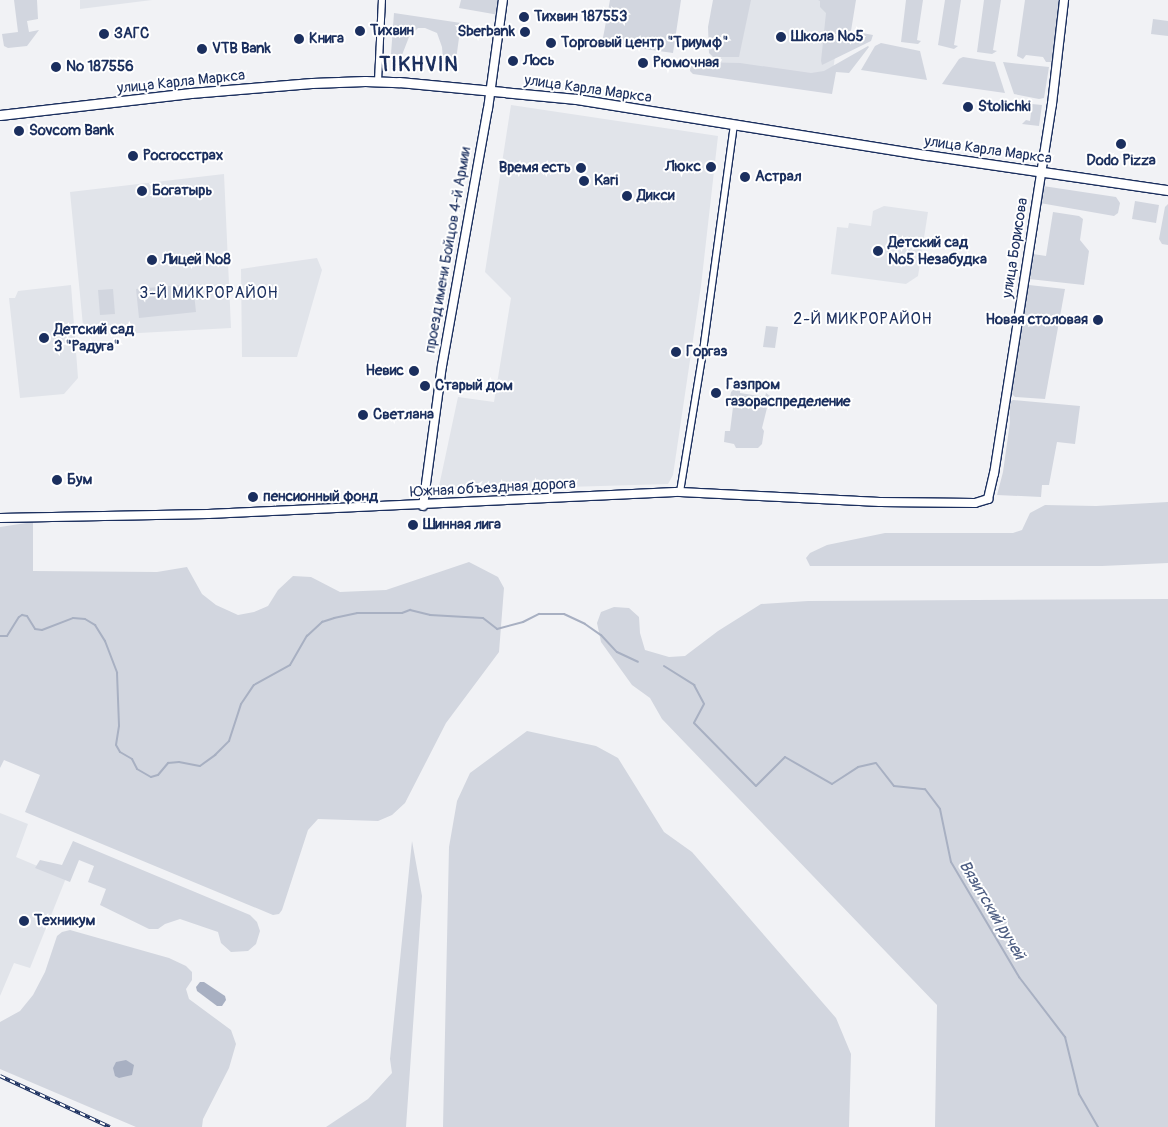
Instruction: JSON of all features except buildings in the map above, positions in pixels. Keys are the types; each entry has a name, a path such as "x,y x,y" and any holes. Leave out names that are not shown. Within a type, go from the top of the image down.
{"main road":[{"name":"улица Карла Маркса","path":"0,115 200,92 336,81 378,81 576,99 734,125 1168,190"}],"street":[{"path":"378,81 382,0"},
{"name":"проезд имени Бойцов 4-й Армии","path":"423,506 444,347 490,90 504,0"},
{"name":"улица Борисова","path":"988,499 994,474 1056,76 1064,0"},
{"path":"680,492 701,361 734,125"},
{"name":"Южная объездная дорога","path":"0,518 117,518 423,506 680,492 868,502 975,503 988,499"}],"shaded area":[{"path":"14,0 37,0 38,19 27,21 29,32 39,30 27,46 8,48 4,46 2,34 18,32"},
{"path":"80,0 152,0 80,9"},
{"path":"461,0 500,0 499,15 459,8"},
{"path":"610,0 681,0 673,53 602,43"},
{"path":"713,0 751,0 739,57 713,57 709,53 708,27"},
{"name":"Школа №5","path":"731,0 843,0 830,92 718,75"},
{"path":"818,0 856,0 851,31 873,35 871,41 822,65 826,13 820,7 820,1"},
{"path":"906,0 923,0 917,40 921,41 918,44 901,42"},
{"path":"945,0 961,0 954,45 958,46 954,49 938,45"},
{"path":"984,0 1001,0 993,50 997,51 992,54 977,52"},
{"path":"1025,0 1061,0 1054,62 1046,62 1043,57 1026,55 1023,59 1017,56"},
{"path":"394,13 461,23 456,60 443,59 442,47 437,33 425,28 418,28 409,37 402,55 391,54"},
{"path":"1153,19 1168,21 1168,36 1151,34"},
{"path":"881,43 920,51 927,80 861,70 875,46"},
{"path":"868,46 849,73 836,72 832,94 693,74 690,71 691,64 694,62 740,63 811,73 824,71"},
{"path":"963,57 995,62 1005,93 942,84 959,59"},
{"path":"1003,62 1049,67 1044,98 1039,99 1014,94"},
{"path":"1032,104 1042,105 1039,126 1022,124 1026,120 1030,121"},
{"path":"511,105 718,136 701,286 673,475 668,484 438,491 458,397 494,402 511,298 485,272"},
{"name":"Лицей №8","path":"224,174 231,328 84,336 70,192"},
{"path":"1043,186 1116,197 1120,203 1118,213 1114,216 1040,203"},
{"path":"1135,201 1159,205 1156,223 1132,219"},
{"path":"1168,204 1168,245 1162,244 1159,239 1165,207"},
{"name":"Детский сад №5 Незабудка","path":"884,206 928,212 918,276 906,284 831,274 837,227 848,228 849,223 871,226 873,211"},
{"path":"1053,212 1079,216 1083,219 1080,240 1089,251 1084,285 1029,279 1033,254 1046,256"},
{"path":"317,258 322,270 297,357 242,357 241,269"},
{"path":"193,284 196,312 139,318 136,289"},
{"name":"Детский сад 3 \"Радуга\"","path":"71,285 78,378 64,394 20,398 9,298 15,298 18,291"},
{"path":"1029,285 1065,289 1045,399 1015,397 1010,392 1027,287"},
{"path":"113,289 115,314 100,315 98,290"},
{"path":"766,326 778,327 775,348 763,347"},
{"path":"734,389 740,390 740,393 765,397 766,393 770,396 762,428 764,431 762,444 758,448 736,448 734,444 724,442 725,431 730,431 734,399 730,398 731,392"},
{"path":"1013,400 1080,406 1075,444 1057,442 1049,485 1042,485 1041,497 997,495 1003,472 1010,422 1009,403"},
{"path":"1168,502 1168,563 1102,566 810,566 806,558 810,553 827,545 885,533 1013,533 1022,530 1030,513 1045,505 1096,506"},
{"path":"33,522 33,571 157,572 187,567 202,594 216,605 238,615 254,612 268,606 278,590 293,576 311,577 340,592 386,590 469,562 498,577 504,588 499,652 446,723 405,803 392,815 378,821 318,819 308,830 282,910 279,914 273,915 25,812 40,775 4,760 0,768 0,527"},
{"path":"1168,599 1168,1127 935,1127 937,1005 662,719 650,698 632,685 601,642 597,623 601,612 614,607 629,608 639,617 640,633 645,650 669,657 685,656 718,631 761,604 808,601"},
{"path":"527,731 596,746 618,758 664,832 692,852 836,1018 851,1054 849,1127 443,1127 449,847 457,801 470,773"},
{"name":"Техникум","path":"0,813 28,824 16,857 66,878 30,968 14,963 0,996"},
{"path":"73,841 250,915 257,922 260,931 256,944 248,951 231,952 221,943 218,932 180,919 165,924 158,929 149,929 100,905 106,889 88,882 94,866 79,860 70,882 35,868 40,860 62,865"},
{"path":"412,841 422,896 406,1127 326,1127 368,1099 392,1073 390,1059"},
{"path":"70,930 169,958 186,966 192,972 192,980 186,989 189,999 231,1030 236,1044 229,1068 203,1119 202,1127 136,1127 0,1069 0,1022 20,1011 33,995 45,972 57,936 62,932"}],"water":[{"path":"200,982 204,982 225,996 226,1000 222,1006 217,1006 197,991 196,987"},
{"path":"126,1060 134,1065 132,1075 119,1078 115,1076 113,1068 116,1062"}],"waterway":[{"name":"Вязитский ручей","path":"0,636 7,636 22,615 27,616 35,629 42,630 73,618 85,619 95,625 105,641 117,673 119,726 116,745 120,752 132,759 137,769 151,777 158,775 168,763 179,762 200,766 215,755 229,741 241,704 254,685 290,665 307,636 322,622 334,618 357,613 402,613 410,610 430,615 483,618 497,629 523,622 539,614 564,614 585,624 601,635 617,652 638,662"},
{"name":"Вязитский ручей","path":"664,666 694,685 704,704 694,723 756,786 785,757 832,784 858,767 876,763 894,786 925,789 940,809 951,862 1019,977 1065,1037 1079,1094 1098,1127"}],"railway":[{"path":"0,1076 110,1127"}],"place":[{"name":"Тихвин 187553","path":"524,17"},
{"name":"Тихвин","path":"360,31"},
{"name":"Sberbank","path":"525,32"},
{"name":"ЗАГС","path":"104,34"},
{"name":"Школа №5","path":"781,37"},
{"name":"Книга","path":"299,39"},
{"name":"Торговый центр \"Триумф\"","path":"551,43"},
{"name":"VTB Bank","path":"202,49"},
{"name":"Лось","path":"513,61"},
{"name":"Рюмочная","path":"643,63"},
{"name":"№ 187556","path":"56,67"},
{"name":"Stolichki","path":"968,107"},
{"name":"Sovcom Bank","path":"19,131"},
{"name":"Dodo Pizza","path":"1121,144"},
{"name":"Росгосстрах","path":"133,156"},
{"name":"Люкс","path":"711,167"},
{"name":"Время есть","path":"581,168"},
{"name":"Астрал","path":"745,177"},
{"name":"Kari","path":"584,181"},
{"name":"Богатырь","path":"142,191"},
{"name":"Дикси","path":"627,196"},
{"name":"Детский сад №5 Незабудка","path":"878,251"},
{"name":"Лицей №8","path":"152,260"},
{"name":"Новая столовая","path":"1098,320"},
{"name":"Детский сад 3 \"Радуга\"","path":"44,338"},
{"name":"Горгаз","path":"676,352"},
{"name":"Невис","path":"414,371"},
{"name":"Старый дом","path":"425,386"},
{"name":"Газпром газораспределение","path":"716,393"},
{"name":"Светлана","path":"363,415"},
{"name":"Бум","path":"57,480"},
{"name":"пенсионный фонд","path":"253,497"},
{"name":"Шинная лига","path":"413,525"},
{"name":"Техникум","path":"24,921"}],"district":[{"name":"TIKHVIN","path":"419,64"},
{"name":"3-Й МИКРОРАЙОН","path":"209,293"},
{"name":"2-Й МИКРОРАЙОН","path":"863,319"}]}
